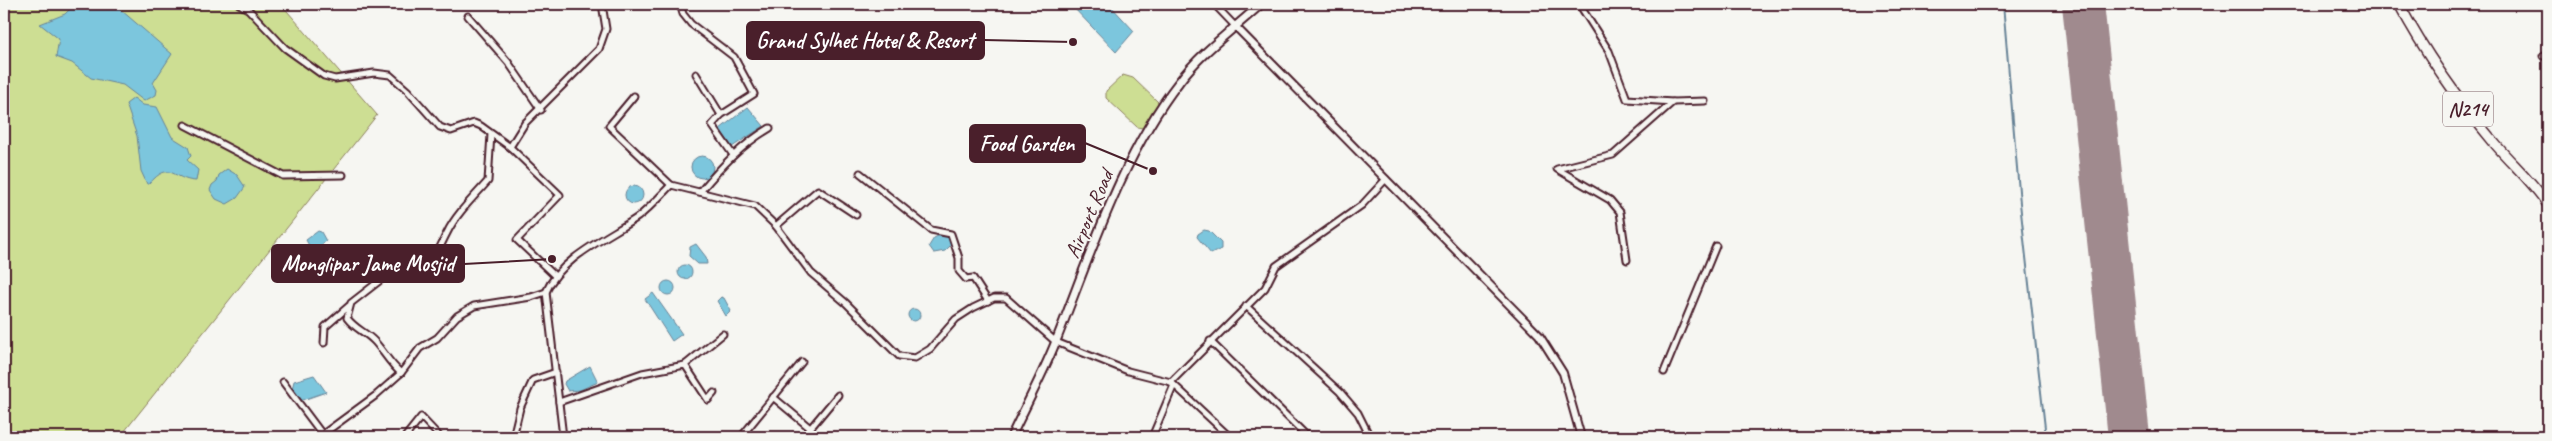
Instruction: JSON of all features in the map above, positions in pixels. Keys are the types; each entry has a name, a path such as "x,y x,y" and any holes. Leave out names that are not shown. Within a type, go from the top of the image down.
{"highway":[{"name":"N214","path":"2399,4 2449,86 2496,146 2537,188 2548,205"}],"main road":[{"name":"Airport Road","path":"1011,437 1056,342 1118,188 1163,103 1180,80 1261,4"}],"street":[{"path":"239,4 248,9 285,48 324,76 335,79 374,73 390,75 407,90 440,127 451,131 474,123 510,147 560,196 517,240 555,276"},
{"path":"510,147 525,123 541,110 602,43 606,29 602,4"},
{"path":"680,4 683,14 691,24 734,57 754,94 721,114 712,125 733,155"},
{"path":"1214,4 1539,335 1564,373 1581,437"},
{"path":"1579,4 1608,51 1626,99 1672,102 1705,101"},
{"path":"468,16 505,58 541,110"},
{"path":"2543,56 2548,52"},
{"path":"696,74 721,114"},
{"path":"634,96 609,126 671,185 755,206 776,226 811,273 846,303 899,356 914,358 930,350 956,319 988,301 1006,298 1056,342 1128,372 1173,384 1230,437"},
{"path":"1627,260 1620,212 1610,200 1557,169 1613,155 1672,102"},
{"path":"186,125 283,176 343,174"},
{"path":"700,192 733,155 752,138 770,128"},
{"path":"324,343 325,327 396,268 417,261 430,264 436,256 447,232 488,181 491,134"},
{"path":"860,173 931,230 952,234 959,258 959,271 966,279 973,278 988,301"},
{"path":"1152,437 1173,384 1210,341 1266,288 1276,266 1362,205 1386,179"},
{"path":"563,437 546,292 559,270 640,215 671,185"},
{"path":"776,226 818,190 856,215"},
{"path":"1664,372 1716,246"},
{"path":"283,382 320,436 367,403 401,373 420,348 437,338 458,316 474,306 531,297 546,292"},
{"path":"350,306 347,318 354,328 363,332 374,341 392,365 401,373"},
{"path":"1246,306 1340,392 1358,413 1370,437"},
{"path":"559,402 642,373 685,365 722,334"},
{"path":"1210,341 1308,437"},
{"path":"741,437 802,362"},
{"path":"685,365 708,400 714,393"},
{"path":"513,437 520,408 533,380 556,372"},
{"path":"803,437 838,395"},
{"path":"773,397 810,428"},
{"path":"405,437 421,417 440,437"}],"green space":[{"path":"4,4 281,4 377,115 120,437 4,437"},
{"path":"1123,75 1133,78 1158,102 1158,106 1143,128 1137,127 1106,98 1106,91"}],"water":[{"path":"75,4 114,4 172,54 153,83 157,90 156,95 144,101 123,85 91,78 72,63 56,57 59,39 40,24 65,14"},
{"path":"1070,4 1109,4 1134,31 1116,52"},
{"path":"134,98 143,105 157,107 172,137 188,147 191,156 187,160 198,170 196,181 167,172 162,173 147,184 141,171 137,136 126,104"},
{"path":"748,107 764,126 732,147 720,129"},
{"path":"702,156 710,159 713,167 710,175 702,178 694,175 691,167 694,159"},
{"path":"227,169 237,175 245,187 237,198 227,204 216,199 210,190 219,175"},
{"path":"630,186 638,186 643,191 641,202 630,204 625,199 625,191"},
{"path":"1204,230 1209,231 1221,243 1221,249 1211,254 1197,237"},
{"path":"318,231 321,232 326,241 313,253 306,240"},
{"path":"942,234 950,237 953,243 945,251 934,253 929,246 934,238"},
{"path":"696,244 706,257 707,264 698,264 689,256 690,247"},
{"path":"685,265 690,267 692,272 690,277 685,279 680,277 678,272 680,267"},
{"path":"668,281 673,283 675,288 673,293 668,295 663,293 661,288 663,283"},
{"path":"653,293 682,334 672,341 645,299"},
{"path":"721,297 724,298 731,311 726,316 717,301"},
{"path":"914,309 920,315 914,321 908,315"},
{"path":"590,366 598,382 580,390 568,391 564,384 565,381"},
{"path":"314,375 326,392 300,401 292,389 294,381"}],"waterway":[{"path":"2003,4 2020,203 2046,437"}],"runway":[{"path":"2083,4 2129,437"}],"place":[{"name":"Grand Sylhet Hotel & Resort","path":"1073,42"},
{"name":"Food Garden","path":"1153,171"},
{"name":"Monglipar Jame Mosjid","path":"552,259"}]}
